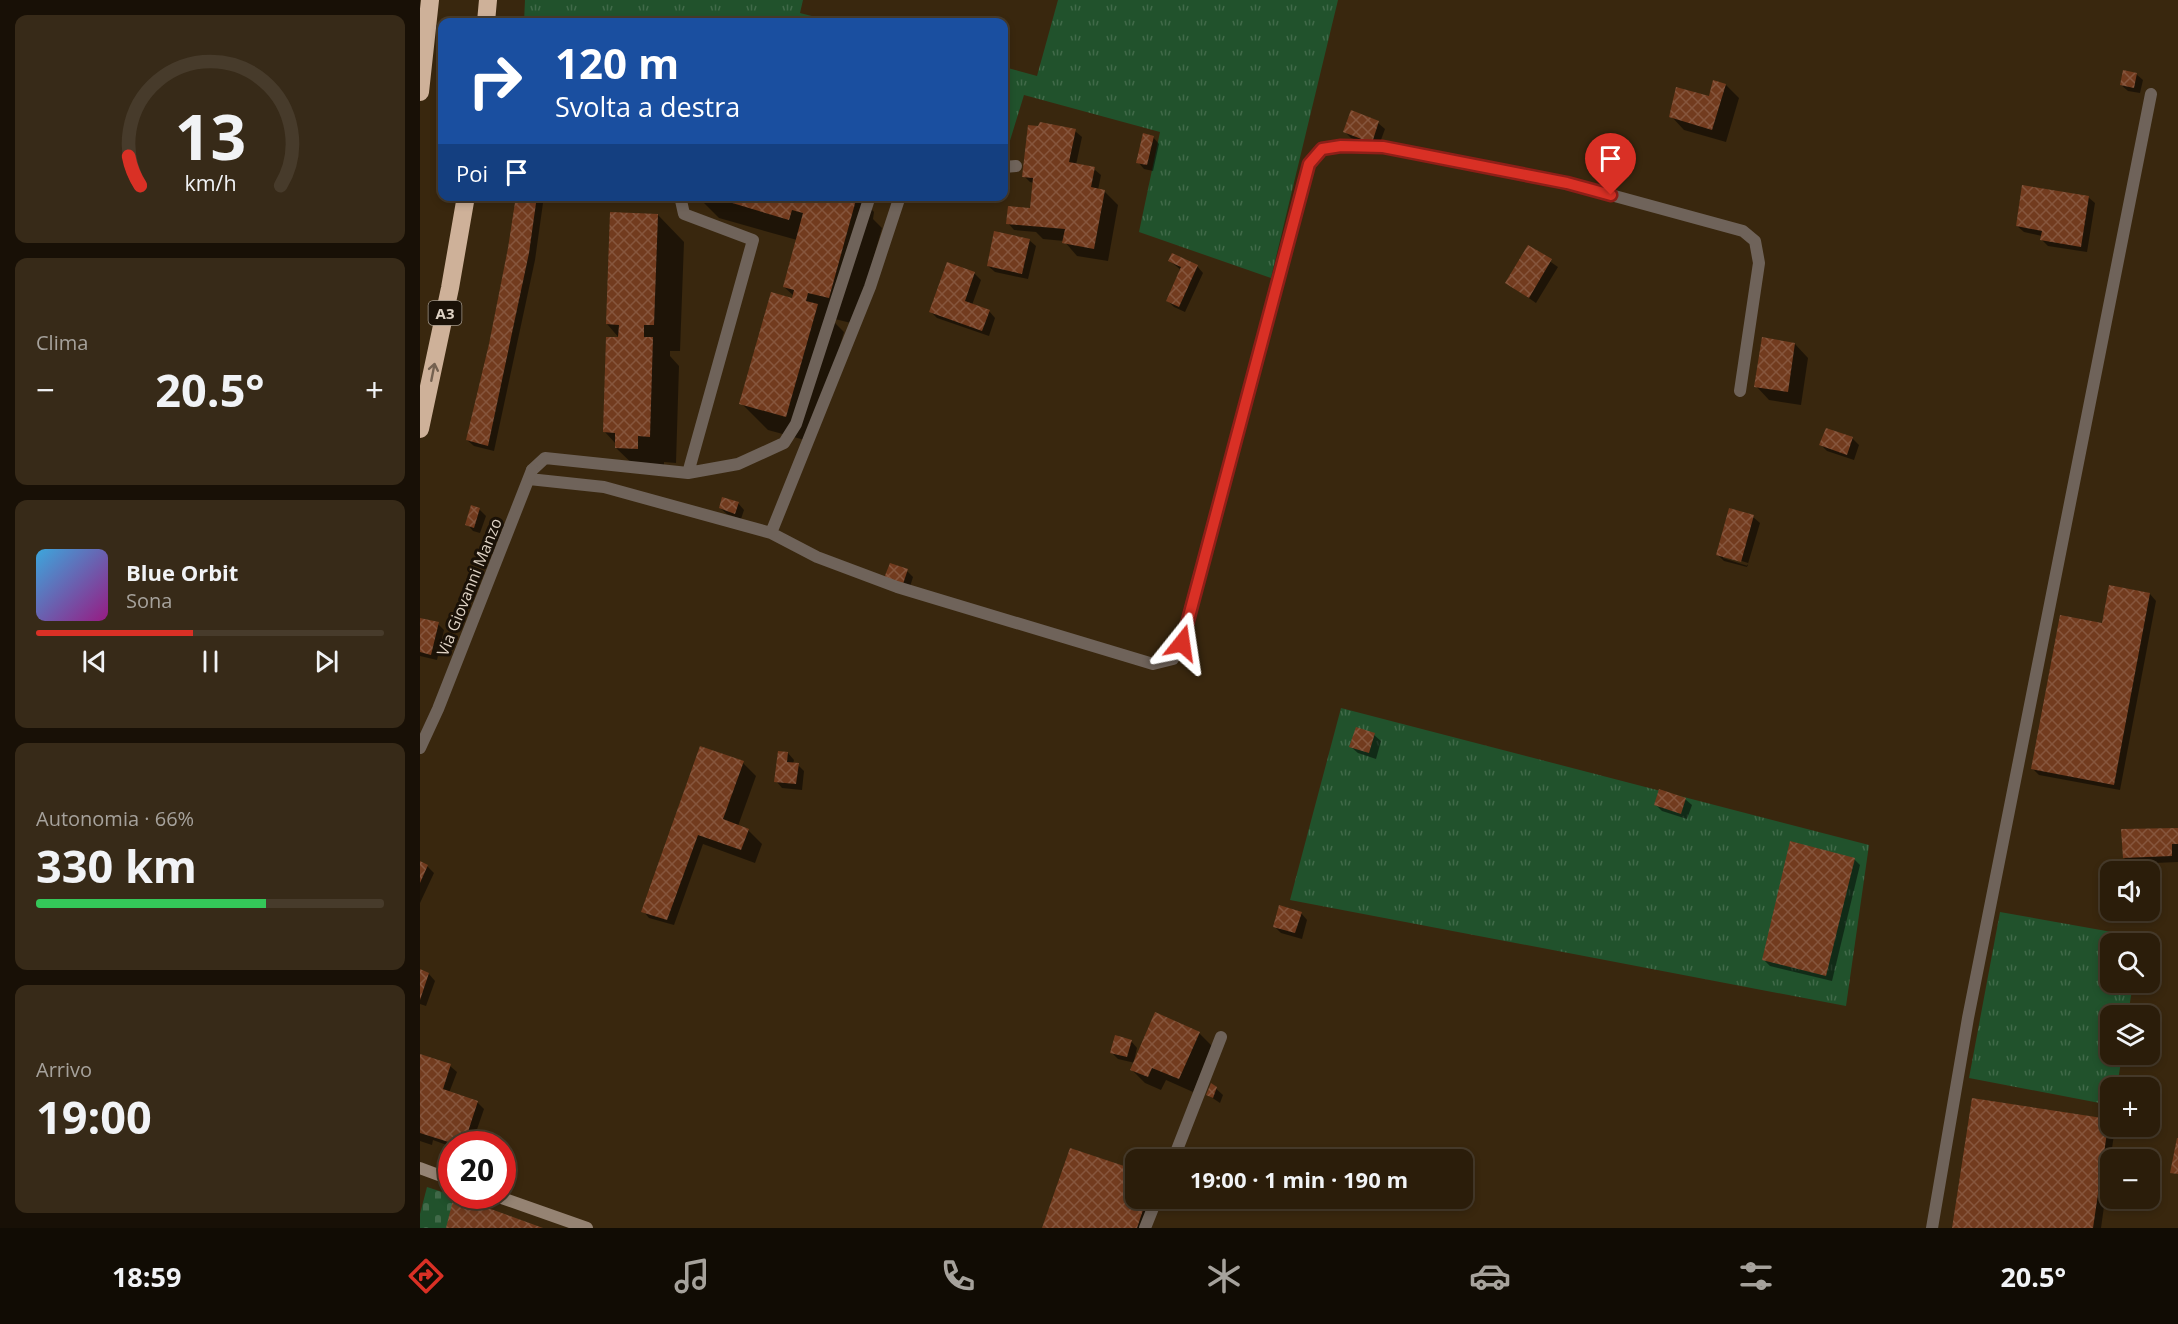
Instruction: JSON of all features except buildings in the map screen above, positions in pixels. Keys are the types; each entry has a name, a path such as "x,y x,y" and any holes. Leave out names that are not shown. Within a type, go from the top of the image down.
{"highway":[{"path":"420,92 430,0"},
{"path":"486,18 488,0"},
{"name":"A3","path":"420,429 465,201"}],"street":[{"path":"1932,1228 1971,1006 2151,94"},
{"path":"868,201 796,424 784,443 738,464 688,473 545,458 531,475 604,488 771,533 818,557 897,587 1153,664 1173,659 1182,643 1309,164 1322,149 1341,146 1383,147 1567,183 1743,231 1755,241 1759,263 1740,391"},
{"path":"681,201 684,214 753,240 688,473"},
{"path":"771,533 870,287 898,201"},
{"name":"Via Giovanni Manzo","path":"420,748 438,709 531,475"},
{"path":"1177,1149 1221,1037"},
{"path":"420,1168 438,1174"},
{"path":"516,1203 587,1228"},
{"path":"1145,1228 1153,1209"}],"green space":[{"path":"525,0 803,0 800,13 819,18 524,18"},
{"path":"1058,0 1338,0 1271,278 1139,232 1160,132 1024,95 1008,147 1008,68 1037,76"},
{"path":"1341,708 1869,845 1846,1006 1290,900"},
{"path":"2000,912 2118,933 2100,933 2100,993 2131,993 2130,1005 2100,1005 2100,1065 2120,1065 2119,1077 2100,1077 2100,1103 1969,1078"},
{"path":"427,1187 438,1191 438,1209 488,1209 542,1228 420,1228 420,1214"}],"route":[{"path":"1182,643 1309,164 1322,149 1341,146 1383,147 1567,183 1611,195"}]}
